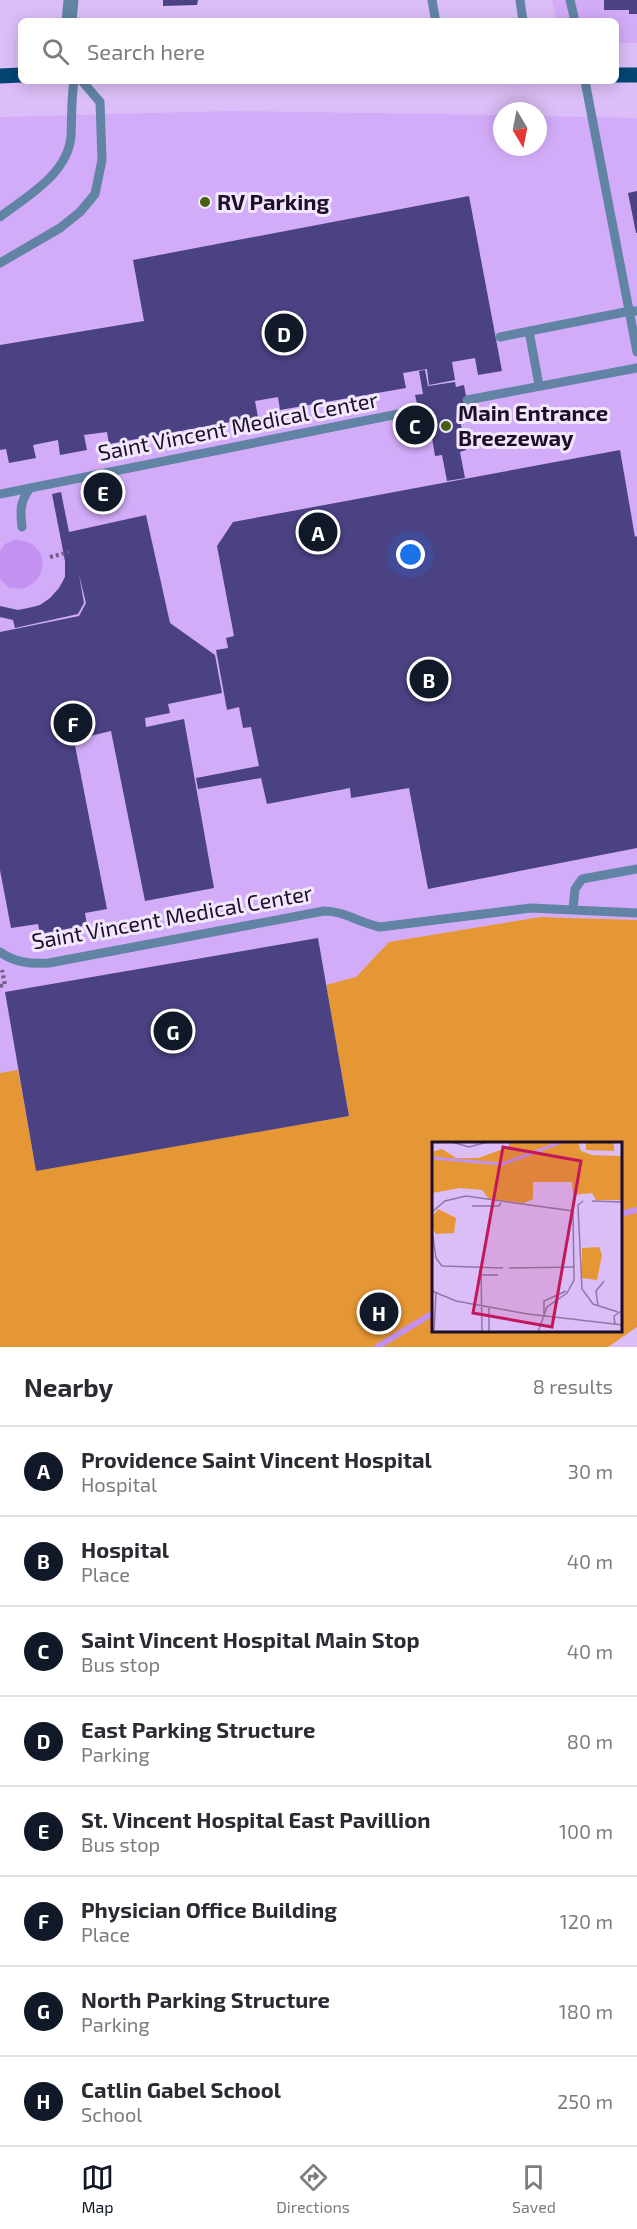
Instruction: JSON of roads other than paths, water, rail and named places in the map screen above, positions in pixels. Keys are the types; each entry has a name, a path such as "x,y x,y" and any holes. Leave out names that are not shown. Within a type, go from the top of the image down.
{"main road":[{"path":"0,76 18,75"},
{"path":"619,75 637,75"}],"street":[{"path":"69,18 71,0"}],"lane":[{"path":"432,0 435,17"},
{"path":"520,0 523,18"},
{"path":"570,0 574,18"},
{"path":"0,218 61,166 68,152 71,137 74,84"},
{"path":"0,263 60,228 80,212 95,194 102,160 100,102 85,84"},
{"path":"586,84 633,311 637,352"},
{"path":"500,336 633,311"},
{"path":"529,331 539,386"},
{"path":"467,400 637,368"},
{"name":"Saint Vincent Medical Center","path":"0,494 418,410"},
{"path":"22,527 19,509 22,499 30,488"},
{"path":"573,909 575,889 582,879 637,869"},
{"name":"Saint Vincent Medical Center","path":"0,952 15,961 49,963 324,911 341,912 369,925 380,927 531,908 637,913"}],"waterway":[{"path":"622,1214 637,1210"},
{"path":"377,1347 432,1314"}],"place":[{"name":"RV Parking","path":"205,202"},
{"name":"East Parking Structure","path":"284,333"},
{"name":"Saint Vincent Hospital Main Stop","path":"415,425"},
{"name":"Main Entrance Breezeway","path":"446,426"},
{"name":"St. Vincent Hospital East Pavillion","path":"103,492"},
{"name":"Providence Saint Vincent Hospital","path":"318,532"},
{"name":"Hospital","path":"429,679"},
{"name":"Physician Office Building","path":"73,723"},
{"name":"North Parking Structure","path":"173,1031"},
{"name":"Catlin Gabel School","path":"379,1312"}]}
